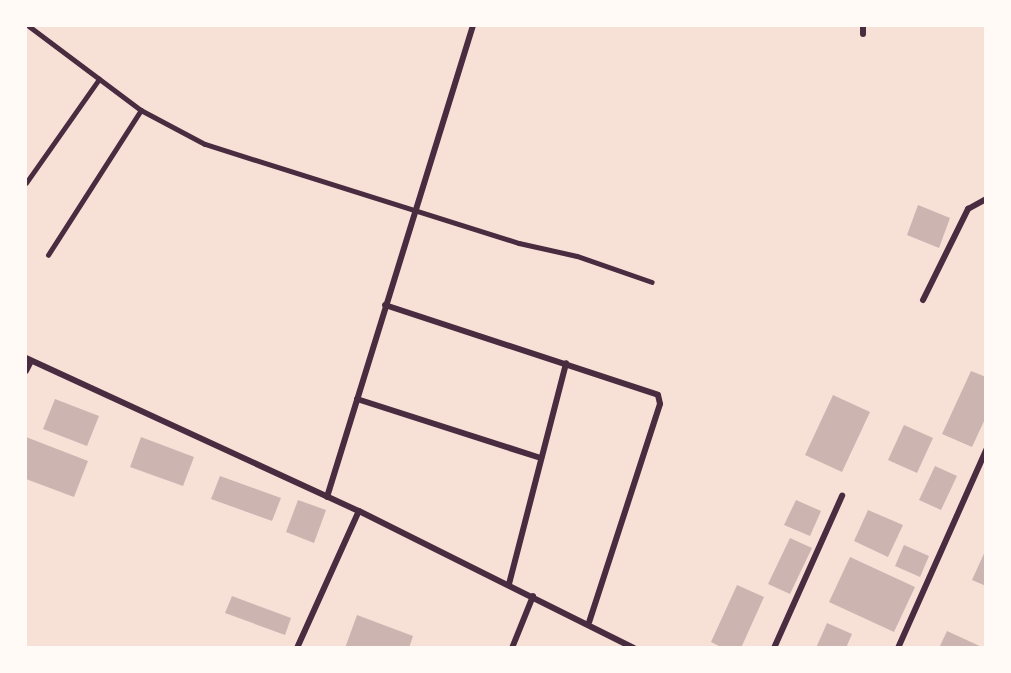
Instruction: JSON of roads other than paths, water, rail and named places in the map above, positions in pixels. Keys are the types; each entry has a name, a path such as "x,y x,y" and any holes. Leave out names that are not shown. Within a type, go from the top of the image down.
{"street":[{"path":"327,496 473,26"},
{"path":"863,34 864,26"},
{"path":"923,300 968,209 986,200"},
{"path":"385,305 650,389 658,395 660,404 589,622"},
{"path":"26,371 28,359 359,511 589,622 634,648"},
{"path":"509,584 566,363"},
{"path":"357,399 541,458"},
{"path":"898,648 986,450"},
{"path":"774,648 842,496"},
{"path":"297,648 359,511"},
{"path":"512,648 533,596"}],"lane":[{"path":"29,26 141,110 205,144 519,243 577,256 652,282"},
{"path":"26,183 99,79"},
{"path":"48,255 141,110"}]}
